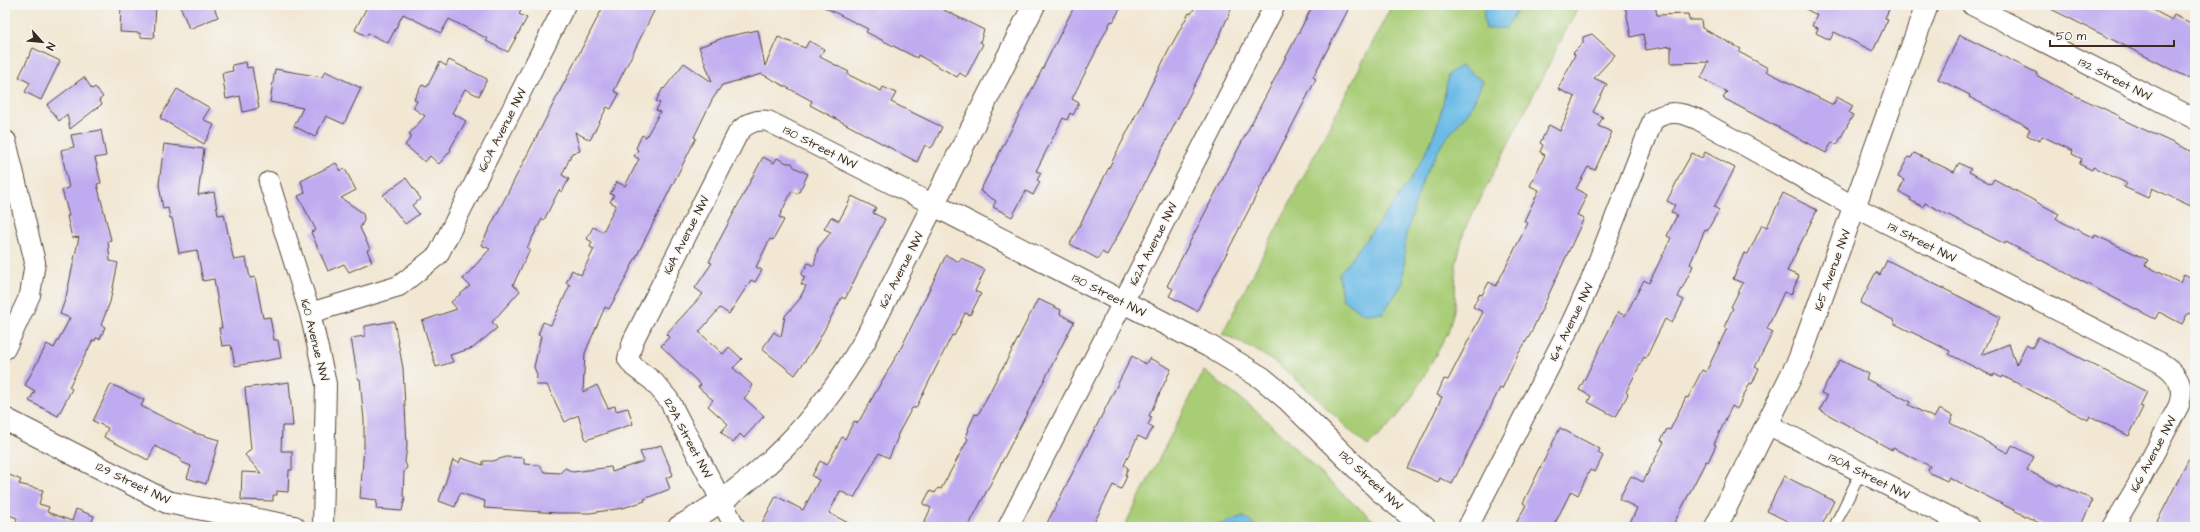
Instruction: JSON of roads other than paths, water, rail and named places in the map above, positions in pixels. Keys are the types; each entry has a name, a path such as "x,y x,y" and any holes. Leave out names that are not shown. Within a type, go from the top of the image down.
{"street":[{"name":"160A Avenue NW","path":"310,313 399,286 438,255 565,5"},
{"name":"162A Avenue NW","path":"1008,527 1276,5"},
{"name":"165 Avenue NW","path":"1716,527 1799,360 1927,5"},
{"name":"132 Street NW","path":"1972,5 2195,119"},
{"name":"162 Avenue NW","path":"722,502 777,456 805,427 847,371 864,342 934,205 1030,6"},
{"name":"131 Street NW","path":"1663,114 1674,112 1697,119 1855,207 2161,363 2175,373 2178,379"},
{"name":"164 Avenue NW","path":"1468,527 1570,326 1611,233 1653,120 1663,114"},
{"name":"130 Street NW","path":"756,121 762,120 774,123 1209,346 1262,378 1287,399 1379,490 1424,527"},
{"name":"161A Avenue NW","path":"628,359 633,341 738,133 743,127 756,121"},
{"path":"5,349 30,295 35,262 6,141"},
{"name":"160 Avenue NW","path":"269,182 310,313 326,384 323,527"},
{"name":"129A Street NW","path":"628,359 634,367 653,381 669,400 735,527"},
{"name":"166 Avenue NW","path":"2113,527 2137,486 2179,405 2181,390 2178,379"},
{"name":"129 Street NW","path":"5,419 167,502 294,527"},
{"name":"130A Street NW","path":"1768,425 1969,527"},
{"path":"679,527 722,502"}],"lane":[{"path":"1834,527 1861,472"}],"water":[{"path":"1487,5 1520,5 1506,28 1486,29 1483,12"},
{"path":"1460,66 1483,81 1470,110 1443,142 1423,179 1406,234 1403,283 1383,313 1364,314 1342,299 1339,274 1390,208 1415,172 1425,154 1436,128 1446,90 1448,74"},
{"path":"1243,516 1257,527 1217,527 1218,525"}]}
